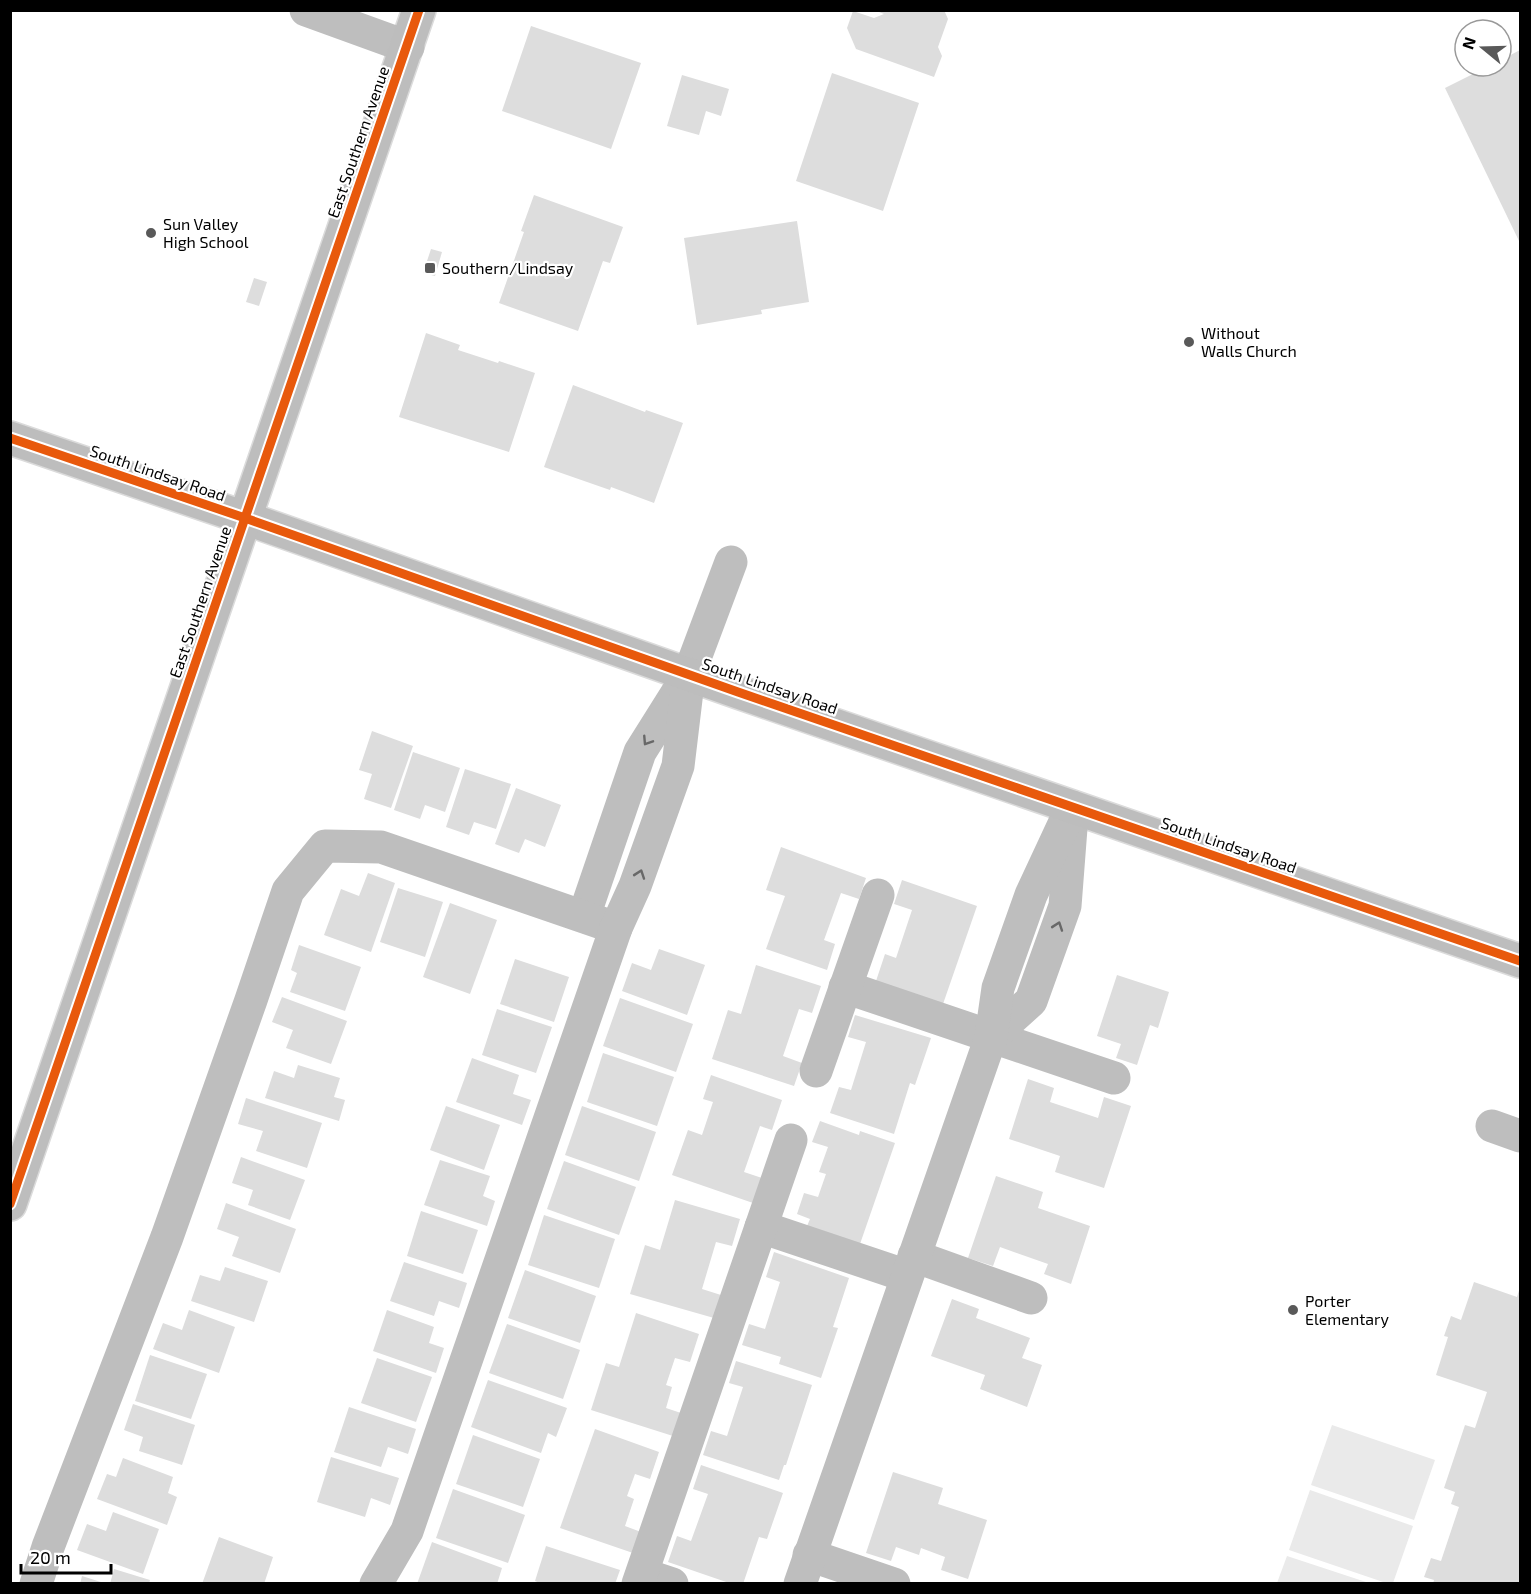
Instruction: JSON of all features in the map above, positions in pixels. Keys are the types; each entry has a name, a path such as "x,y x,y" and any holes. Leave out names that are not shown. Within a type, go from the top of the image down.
{"main road":[{"name":"East Southern Avenue","path":"10,1204 419,10"},
{"name":"South Lindsay Road","path":"10,438 1521,961"}],"street":[{"path":"306,10 408,46"},
{"path":"584,916 640,752 689,674 731,562"},
{"path":"376,1584 407,1531 616,928 635,886 678,766 689,674"},
{"path":"894,1584 805,1569 991,1036 998,988 1031,895 1072,807"},
{"path":"991,1036 1031,1001 1065,906 1072,807"},
{"path":"36,1584 48,1546 166,1237 288,891 325,846 381,847 616,928"},
{"path":"816,1071 878,896"},
{"path":"1009,958 1042,969"},
{"path":"845,987 1114,1078"},
{"path":"651,1581 761,1227 791,1140"},
{"path":"761,1227 1031,1298"}],"shaded area":[{"path":"1332,1425 1435,1460 1414,1520 1311,1485"},
{"path":"1310,1490 1413,1526 1393,1583 1386,1583 1289,1550"},
{"path":"1287,1556 1369,1583 1277,1583"}],"building":[{"path":"874,10 944,10 948,19 938,47 942,56 934,77 856,49 847,28 853,11 874,18 884,14"},
{"path":"531,26 641,63 611,149 502,111"},
{"path":"1520,50 1520,243 1445,88 1465,78 1513,78 1513,54"},
{"path":"832,73 919,103 883,211 796,181"},
{"path":"682,75 729,89 721,116 706,111 699,135 667,126"},
{"path":"534,195 623,227 610,263 603,261 578,331 499,303 524,232 521,231"},
{"path":"797,221 809,302 761,310 762,314 697,325 684,238"},
{"path":"431,249 442,252 435,276 423,273"},
{"path":"254,278 267,282 259,306 246,302"},
{"path":"426,333 460,345 458,350 535,373 509,452 399,417"},
{"path":"573,385 645,412 646,410 683,423 654,503 611,487 610,490 544,467"},
{"path":"372,731 413,746 391,808 364,799 372,774 359,770"},
{"path":"413,752 460,768 445,812 425,805 420,819 394,810"},
{"path":"465,769 511,784 496,829 474,822 469,835 446,827"},
{"path":"516,788 561,805 545,847 525,839 519,853 495,844"},
{"path":"781,847 866,878 859,899 841,893 824,940 835,944 827,970 766,949 785,896 766,890"},
{"path":"368,873 395,883 371,952 324,935 341,889 359,896"},
{"path":"902,880 977,906 943,1004 876,981 885,954 896,958 912,910 894,904"},
{"path":"398,888 443,902 425,957 380,942"},
{"path":"450,903 497,920 470,994 423,977"},
{"path":"299,945 361,967 345,1011 290,992 297,973 291,970"},
{"path":"659,949 705,965 687,1015 622,991 632,963 651,970"},
{"path":"515,959 569,977 554,1022 500,1004"},
{"path":"756,965 821,986 812,1013 799,1009 783,1056 802,1063 794,1086 712,1059 728,1010 741,1014"},
{"path":"1117,975 1169,992 1158,1028 1150,1025 1137,1065 1116,1058 1121,1044 1097,1036"},
{"path":"282,997 347,1021 331,1064 286,1048 293,1030 272,1022"},
{"path":"620,998 693,1024 676,1072 603,1046"},
{"path":"497,1009 552,1027 536,1073 482,1055"},
{"path":"855,1015 931,1038 915,1085 910,1083 894,1134 830,1113 839,1087 851,1090 866,1042 848,1037"},
{"path":"603,1053 674,1077 657,1126 587,1102"},
{"path":"472,1058 519,1075 513,1094 531,1100 522,1125 456,1102"},
{"path":"298,1065 340,1078 334,1097 345,1100 339,1121 265,1098 274,1071 294,1078"},
{"path":"711,1075 782,1100 772,1130 760,1126 744,1172 762,1178 753,1203 672,1175 688,1130 702,1135 713,1102 703,1099"},
{"path":"1028,1079 1054,1088 1050,1102 1098,1118 1104,1097 1131,1106 1104,1188 1055,1172 1060,1156 1009,1139"},
{"path":"246,1098 322,1123 307,1168 256,1151 263,1131 238,1124"},
{"path":"446,1106 500,1125 484,1170 430,1150"},
{"path":"582,1106 656,1132 639,1181 565,1155"},
{"path":"820,1121 859,1135 860,1131 895,1143 860,1244 807,1226 810,1219 797,1214 804,1193 818,1197 826,1174 819,1172 828,1147 812,1142"},
{"path":"241,1157 305,1180 290,1220 248,1205 253,1190 232,1183"},
{"path":"440,1160 490,1176 483,1196 495,1201 487,1226 424,1205"},
{"path":"564,1161 636,1187 619,1235 547,1209"},
{"path":"996,1176 1043,1192 1038,1208 1090,1226 1071,1284 1044,1274 1048,1264 1000,1247 993,1266 968,1258"},
{"path":"675,1200 740,1219 732,1246 716,1242 702,1289 721,1295 714,1318 630,1294 645,1245 660,1250"},
{"path":"226,1203 296,1229 280,1273 232,1256 239,1237 217,1229"},
{"path":"421,1211 478,1230 463,1274 407,1256"},
{"path":"544,1215 615,1239 599,1288 528,1265"},
{"path":"774,1252 849,1278 833,1327 838,1328 821,1378 779,1364 781,1357 742,1345 749,1324 765,1329 780,1282 766,1277"},
{"path":"404,1262 467,1283 459,1308 439,1301 434,1316 390,1301"},
{"path":"225,1267 268,1281 254,1322 191,1301 200,1275 220,1281"},
{"path":"525,1270 596,1296 580,1343 508,1318"},
{"path":"1474,1282 1517,1297 1520,1287 1520,1584 1433,1584 1434,1580 1424,1577 1431,1558 1441,1561 1459,1507 1451,1504 1455,1492 1444,1488 1465,1425 1475,1428 1487,1392 1436,1375 1448,1337 1444,1336 1451,1316 1461,1320"},
{"path":"952,1299 979,1309 976,1318 1030,1338 1022,1358 1042,1365 1027,1407 980,1389 985,1375 931,1356"},
{"path":"189,1310 235,1327 219,1373 153,1349 163,1323 182,1330"},
{"path":"387,1310 434,1327 429,1343 444,1348 436,1373 373,1351"},
{"path":"636,1313 699,1334 690,1362 675,1358 666,1385 672,1387 666,1408 681,1413 673,1436 591,1410 606,1363 619,1367"},
{"path":"507,1324 580,1350 563,1399 489,1373"},
{"path":"150,1355 207,1374 191,1419 135,1401"},
{"path":"377,1358 432,1377 416,1422 361,1403"},
{"path":"736,1361 812,1385 779,1480 703,1455 711,1431 727,1436 743,1387 729,1383"},
{"path":"488,1380 567,1408 556,1437 548,1433 541,1453 471,1427"},
{"path":"133,1404 195,1425 182,1465 139,1451 143,1437 124,1430"},
{"path":"349,1407 416,1429 408,1454 388,1447 381,1467 334,1452"},
{"path":"595,1429 659,1452 650,1479 635,1474 627,1496 634,1499 625,1526 641,1532 633,1553 560,1528"},
{"path":"473,1435 540,1459 523,1507 456,1484"},
{"path":"331,1457 399,1478 390,1505 371,1498 365,1517 317,1502"},
{"path":"123,1458 173,1477 168,1493 177,1497 167,1525 97,1499 107,1474 116,1477"},
{"path":"701,1465 783,1493 767,1539 759,1537 743,1584 732,1584 668,1562 677,1536 691,1541 708,1494 693,1489"},
{"path":"893,1472 943,1488 938,1504 987,1520 968,1579 941,1570 945,1557 921,1548 919,1555 896,1547 891,1561 866,1553"},
{"path":"453,1489 525,1515 508,1563 436,1538"},
{"path":"113,1512 159,1529 143,1574 77,1550 87,1524 106,1531"},
{"path":"219,1537 273,1557 264,1584 202,1584"},
{"path":"432,1542 502,1568 497,1584 417,1584"},
{"path":"546,1546 620,1570 615,1584 542,1584 535,1581"},
{"path":"114,1569 150,1580 149,1584 110,1584"},
{"path":"82,1576 104,1583 104,1584 80,1584"}],"cycle path":[{"path":"10,1204 419,10"},
{"path":"10,438 1520,961"}],"place":[{"name":"Sun Valley High School","path":"151,233"},
{"name":"Southern/Lindsay","path":"430,268"},
{"name":"Without Walls Church","path":"1189,342"},
{"name":"Porter Elementary","path":"1293,1310"}]}
